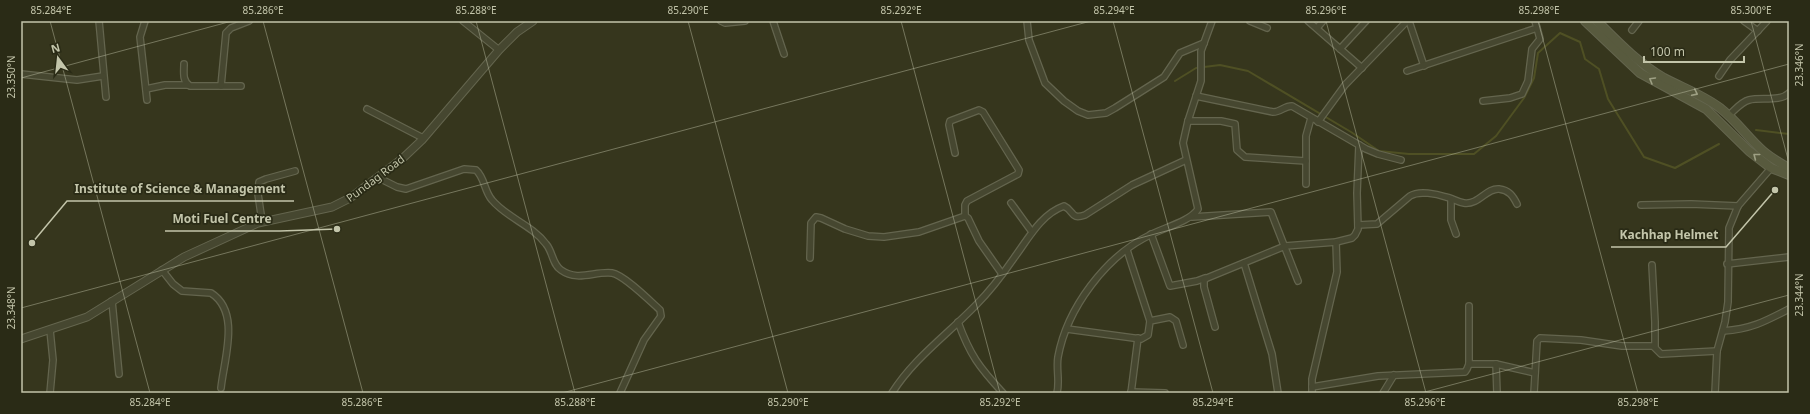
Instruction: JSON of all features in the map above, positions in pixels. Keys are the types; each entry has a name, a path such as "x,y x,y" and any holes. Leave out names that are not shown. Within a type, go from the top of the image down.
{"main road":[{"path":"1585,21 1640,72 1706,109 1749,151 1771,168 1789,175"},
{"path":"1597,21 1620,45 1645,65 1664,78 1703,96 1729,115 1764,152 1789,168"}],"street":[{"path":"99,21 106,97"},
{"path":"145,21 140,36 147,100"},
{"path":"221,86 226,33 231,28 249,21"},
{"path":"463,21 499,50"},
{"name":"Pundag Road","path":"21,339 87,318 184,257 262,221 332,207 350,198 379,178 403,158 423,138 468,84 499,50 517,32 534,21"},
{"path":"721,21 726,23 744,21"},
{"path":"773,21 784,54"},
{"path":"1027,21 1030,40 1045,82 1064,101 1078,111 1088,115 1106,113 1115,108 1164,77 1180,53 1204,43"},
{"path":"1192,217 1198,209 1198,204 1186,160 1184,143 1188,122 1201,81 1201,51 1212,21"},
{"path":"1250,21 1267,28"},
{"path":"1308,21 1362,68"},
{"path":"1316,28 1323,21"},
{"path":"1340,49 1366,21"},
{"path":"1320,119 1340,90 1408,21 1424,66"},
{"path":"1483,101 1510,98 1522,94 1528,81 1532,49 1540,39 1535,21"},
{"path":"1632,30 1639,21"},
{"path":"1744,21 1758,31"},
{"path":"1719,76 1730,60 1767,21"},
{"path":"1407,72 1537,28"},
{"path":"184,64 183,74 188,85"},
{"path":"21,74 77,80 104,76"},
{"path":"146,89 165,85 241,86"},
{"path":"1729,115 1747,100 1777,98 1785,96 1789,93"},
{"path":"1196,96 1272,112 1278,112 1285,107 1292,106 1311,118 1320,119 1359,145 1378,154 1401,160"},
{"path":"367,109 423,138"},
{"path":"956,153 949,125 950,121 979,110 983,112 1020,170 1018,174 1009,180 966,202 965,216 968,218 979,241 1002,274"},
{"path":"1306,184 1306,136 1311,118"},
{"path":"1188,122 1221,121 1235,124 1237,150 1245,156 1306,161"},
{"path":"1151,234 1170,286 1207,278 1285,246 1336,242 1352,238 1358,231 1357,193 1359,145"},
{"path":"892,393 924,353 978,304 1002,274 1032,232 1052,212 1060,207 1067,207 1074,216 1077,217 1085,215 1132,185 1186,160"},
{"path":"1715,393 1717,351 1728,302 1729,228 1738,206 1771,168"},
{"path":"379,178 397,187 406,189 464,169 476,170 482,176 492,200 546,244 560,270 575,276 608,273 618,275 652,303 662,314 644,340 620,393"},
{"path":"262,221 257,187 259,182 266,178 295,171"},
{"path":"1358,225 1377,224 1413,194 1421,193 1469,203 1477,201 1493,190 1500,189 1508,192 1517,204"},
{"path":"1451,199 1451,220 1456,234"},
{"path":"1011,203 1032,232"},
{"path":"1641,205 1691,204 1738,206"},
{"path":"1057,393 1058,358 1067,330 1078,305 1092,283 1127,250 1151,234 1192,217 1272,212 1298,281"},
{"path":"810,258 812,223 813,219 816,217 860,234 884,236 919,232 965,216"},
{"path":"1336,242 1337,272 1312,379 1312,390 1394,375 1460,372 1468,369 1468,306"},
{"path":"1067,330 1138,338 1147,336 1150,321 1127,250"},
{"path":"1728,264 1789,257"},
{"path":"1244,263 1272,354 1278,393"},
{"path":"1652,265 1655,346 1661,354 1717,351"},
{"path":"162,270 179,289 186,292 209,292 214,295 225,308 228,319 228,333 221,388"},
{"path":"1207,278 1204,280 1204,287 1215,327"},
{"path":"112,301 119,374"},
{"path":"1722,331 1762,324 1789,309"},
{"path":"1150,321 1164,317 1174,318 1183,345"},
{"path":"958,322 978,366 1003,393"},
{"path":"50,330 53,360 50,393"},
{"path":"1138,338 1131,392 1165,393"},
{"path":"1534,393 1537,340 1540,338 1581,340 1622,346 1655,346"},
{"path":"1469,364 1496,364 1535,373"},
{"path":"1496,364 1497,393"},
{"path":"1383,393 1394,375"}],"waterway":[{"path":"1175,81 1196,68 1220,65 1248,71 1351,132 1379,151 1409,154 1474,154 1496,136 1524,98 1534,78 1538,53 1560,33 1580,42 1585,59 1599,69 1608,99 1644,157 1675,168 1719,144"},
{"path":"1756,130 1789,134"}],"place":[{"name":"Kachhap Helmet","path":"1775,190"},
{"name":"Moti Fuel Centre","path":"337,229"},
{"name":"Institute of Science & Management","path":"32,243"}]}
